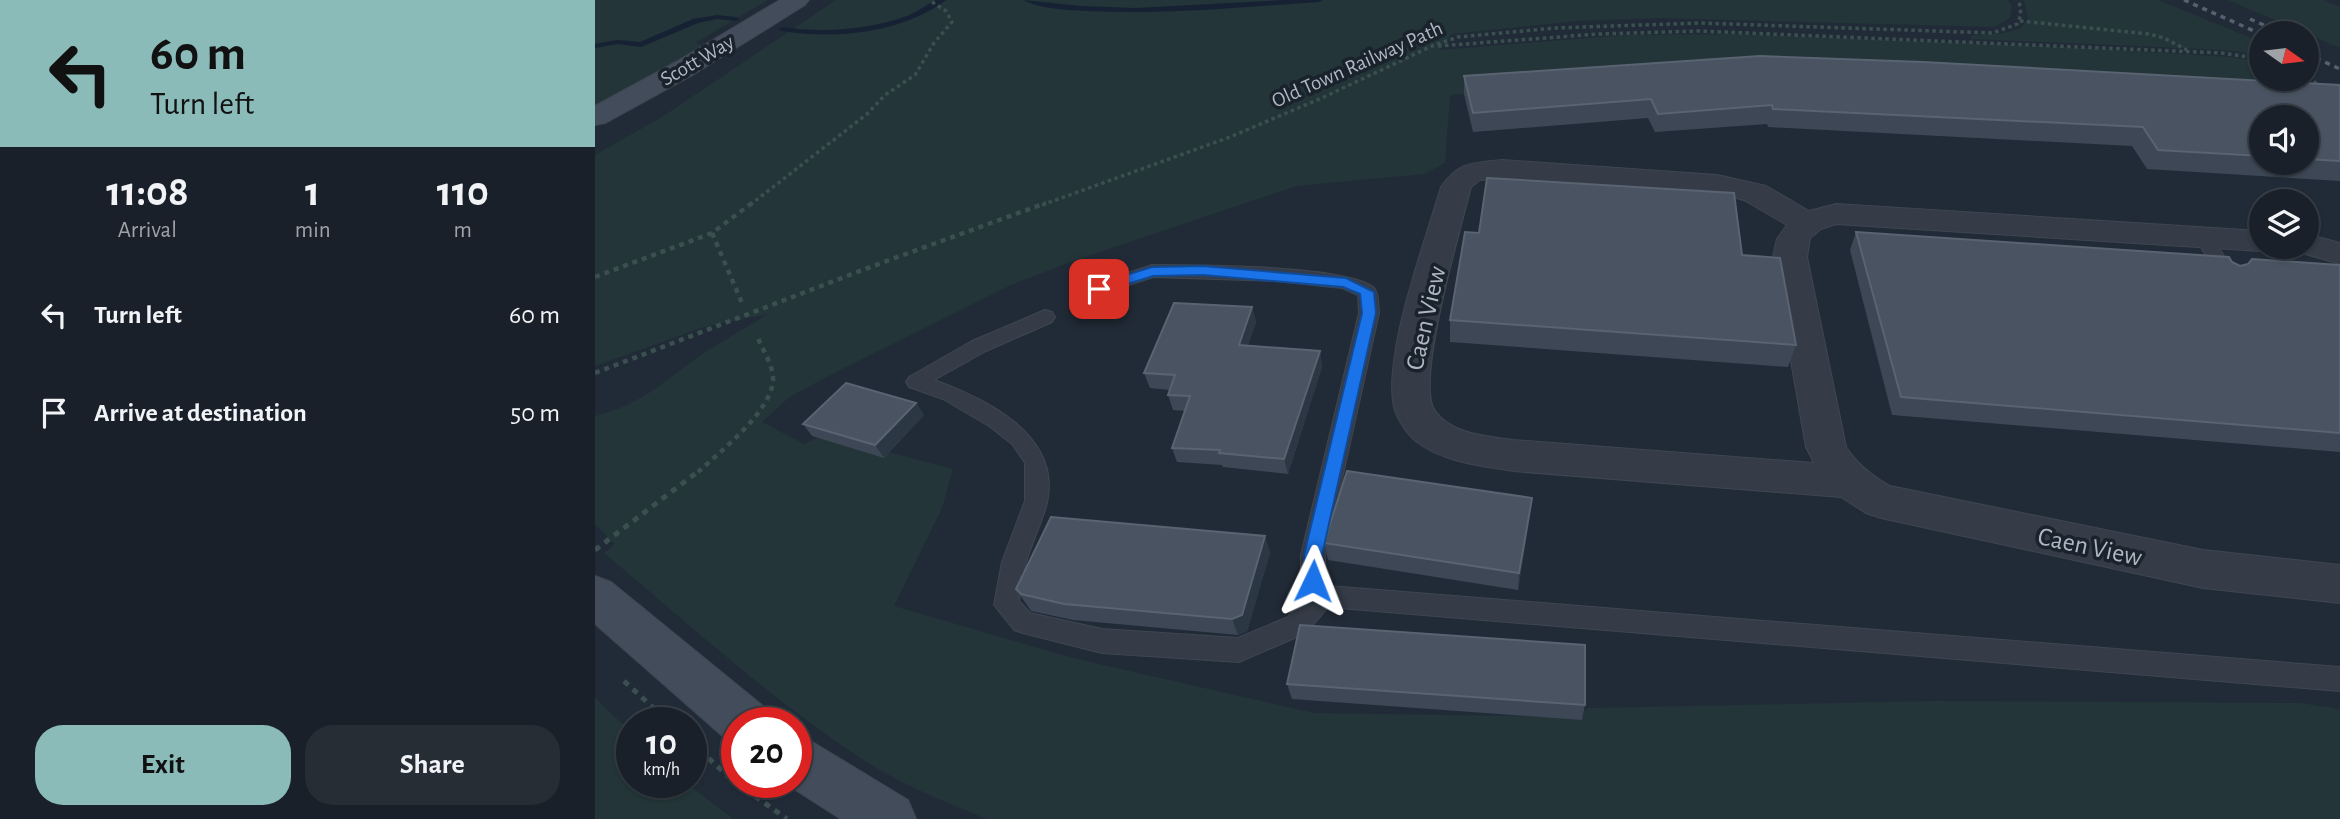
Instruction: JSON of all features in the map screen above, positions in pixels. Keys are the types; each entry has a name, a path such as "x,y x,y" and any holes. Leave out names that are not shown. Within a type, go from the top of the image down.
{"street":[{"name":"Scott Way","path":"595,117 671,76 797,0"},
{"name":"Caen View","path":"1848,481 1488,451 1434,434 1419,419 1409,388 1414,355 1456,187 1463,177 1473,172 1523,170 1717,184 1755,193 1807,223 1796,232 1790,243 1790,257 1826,447 1834,465 1848,481 1881,501 2203,569 2340,584"},
{"path":"1807,223 1836,214 1862,215 2249,240"},
{"path":"2319,248 2340,254"},
{"path":"595,596 726,707"},
{"path":"812,771 889,819"}],"lane":[{"path":"2204,238 2227,275"},
{"path":"1099,289 1152,271 1203,271 1346,282 1367,292 1369,313 1313,555 1313,581 1322,596"},
{"path":"1045,317 997,336 949,360 916,382 950,394 996,419 1020,439 1037,462 1036,501 1014,562 1006,605 1023,622 1102,641 1239,650 1297,625 1322,596"},
{"path":"1322,596 2340,680"}],"path":[{"path":"595,277 712,233 797,170 867,114 885,95 915,75 951,22 951,16 929,0"},
{"path":"2019,0 2022,10 2020,21 2149,34 2164,38 2191,52"},
{"name":"Old Town Railway Path","path":"595,373 873,266 1230,137 1324,97 1431,46 1458,37 1657,24 1747,24 1962,34 2006,30 2015,27 2020,21"},
{"path":"1431,46 1669,31 1965,41 2191,52 2249,58"},
{"path":"1962,34 1965,41"},
{"path":"2319,84 2329,89"},
{"path":"712,233 742,303"},
{"path":"595,551 670,497 751,421 772,387 773,376 758,338"},
{"path":"616,673 653,707"},
{"path":"707,757 731,779 787,819"}],"shaded area":[{"path":"595,0 768,0 695,43 706,46 595,107"},
{"path":"836,0 2008,0 2012,6 2010,18 1994,27 1660,18 1576,21 1452,34 1440,50 1625,35 1736,34 2082,48 2231,57 2249,60 2249,91 2319,91 2319,87 2340,97 1600,81 1450,95 1445,163 1424,174 1296,186 1076,260 1011,285 842,369 791,396 762,422 804,444 824,435 953,469 942,508 894,606 1073,658 1314,713 1576,717 1588,708 1936,701 2301,703 2340,709 2340,819 987,819 939,799 892,777 828,736 812,724 812,707 790,707 604,553 615,544 595,524 595,416 641,397 707,351 768,314 704,327 595,366 595,155 662,117"},
{"path":"2024,0 2158,0 2249,37 2249,54 2205,49 1971,39 1970,36 2004,33 2021,28 2028,18"},
{"path":"2228,0 2324,0 2340,7 2340,48 2319,39 2319,21 2277,21"},
{"path":"595,698 616,718 616,798 706,798 733,819 595,819"}],"building":[{"path":"1760,56 2249,80 2249,91 2319,91 2319,84 2340,85 2340,161 2319,160 2319,105 2249,105 2249,155 2158,150 2143,127 1773,109 1772,105 1658,114 1651,99 1473,113 1464,76"},
{"path":"1487,178 1734,193 1742,255 1780,258 1796,345 1450,320 1465,232 1479,233"},
{"path":"1856,232 2229,257 2240,266 2248,264 2252,259 2340,265 2340,433 1901,397"},
{"path":"1174,303 1252,307 1239,345 1320,351 1284,459 1219,453 1220,450 1172,448 1190,396 1168,395 1175,375 1144,373"},
{"path":"846,383 916,403 875,445 803,424"},
{"path":"1347,471 1532,498 1519,573 1324,543"},
{"path":"1051,517 1265,536 1242,615 1232,619 1064,604 1021,594 1016,589"},
{"path":"1300,625 1585,645 1585,705 1287,684"}],"waterway":[{"path":"782,29 813,33 862,29 908,18 942,0"},
{"path":"1027,0 1067,8 1135,10 1319,0"},
{"path":"595,46 617,42 641,45 696,21 717,17 736,19"}],"railway":[{"path":"2184,0 2249,29"},
{"path":"2250,19 2255,21"},
{"path":"2319,59 2340,69"}],"route":[{"path":"1099,289 1152,271 1203,271 1346,282 1367,292 1369,313 1313,555 1313,581"}]}
